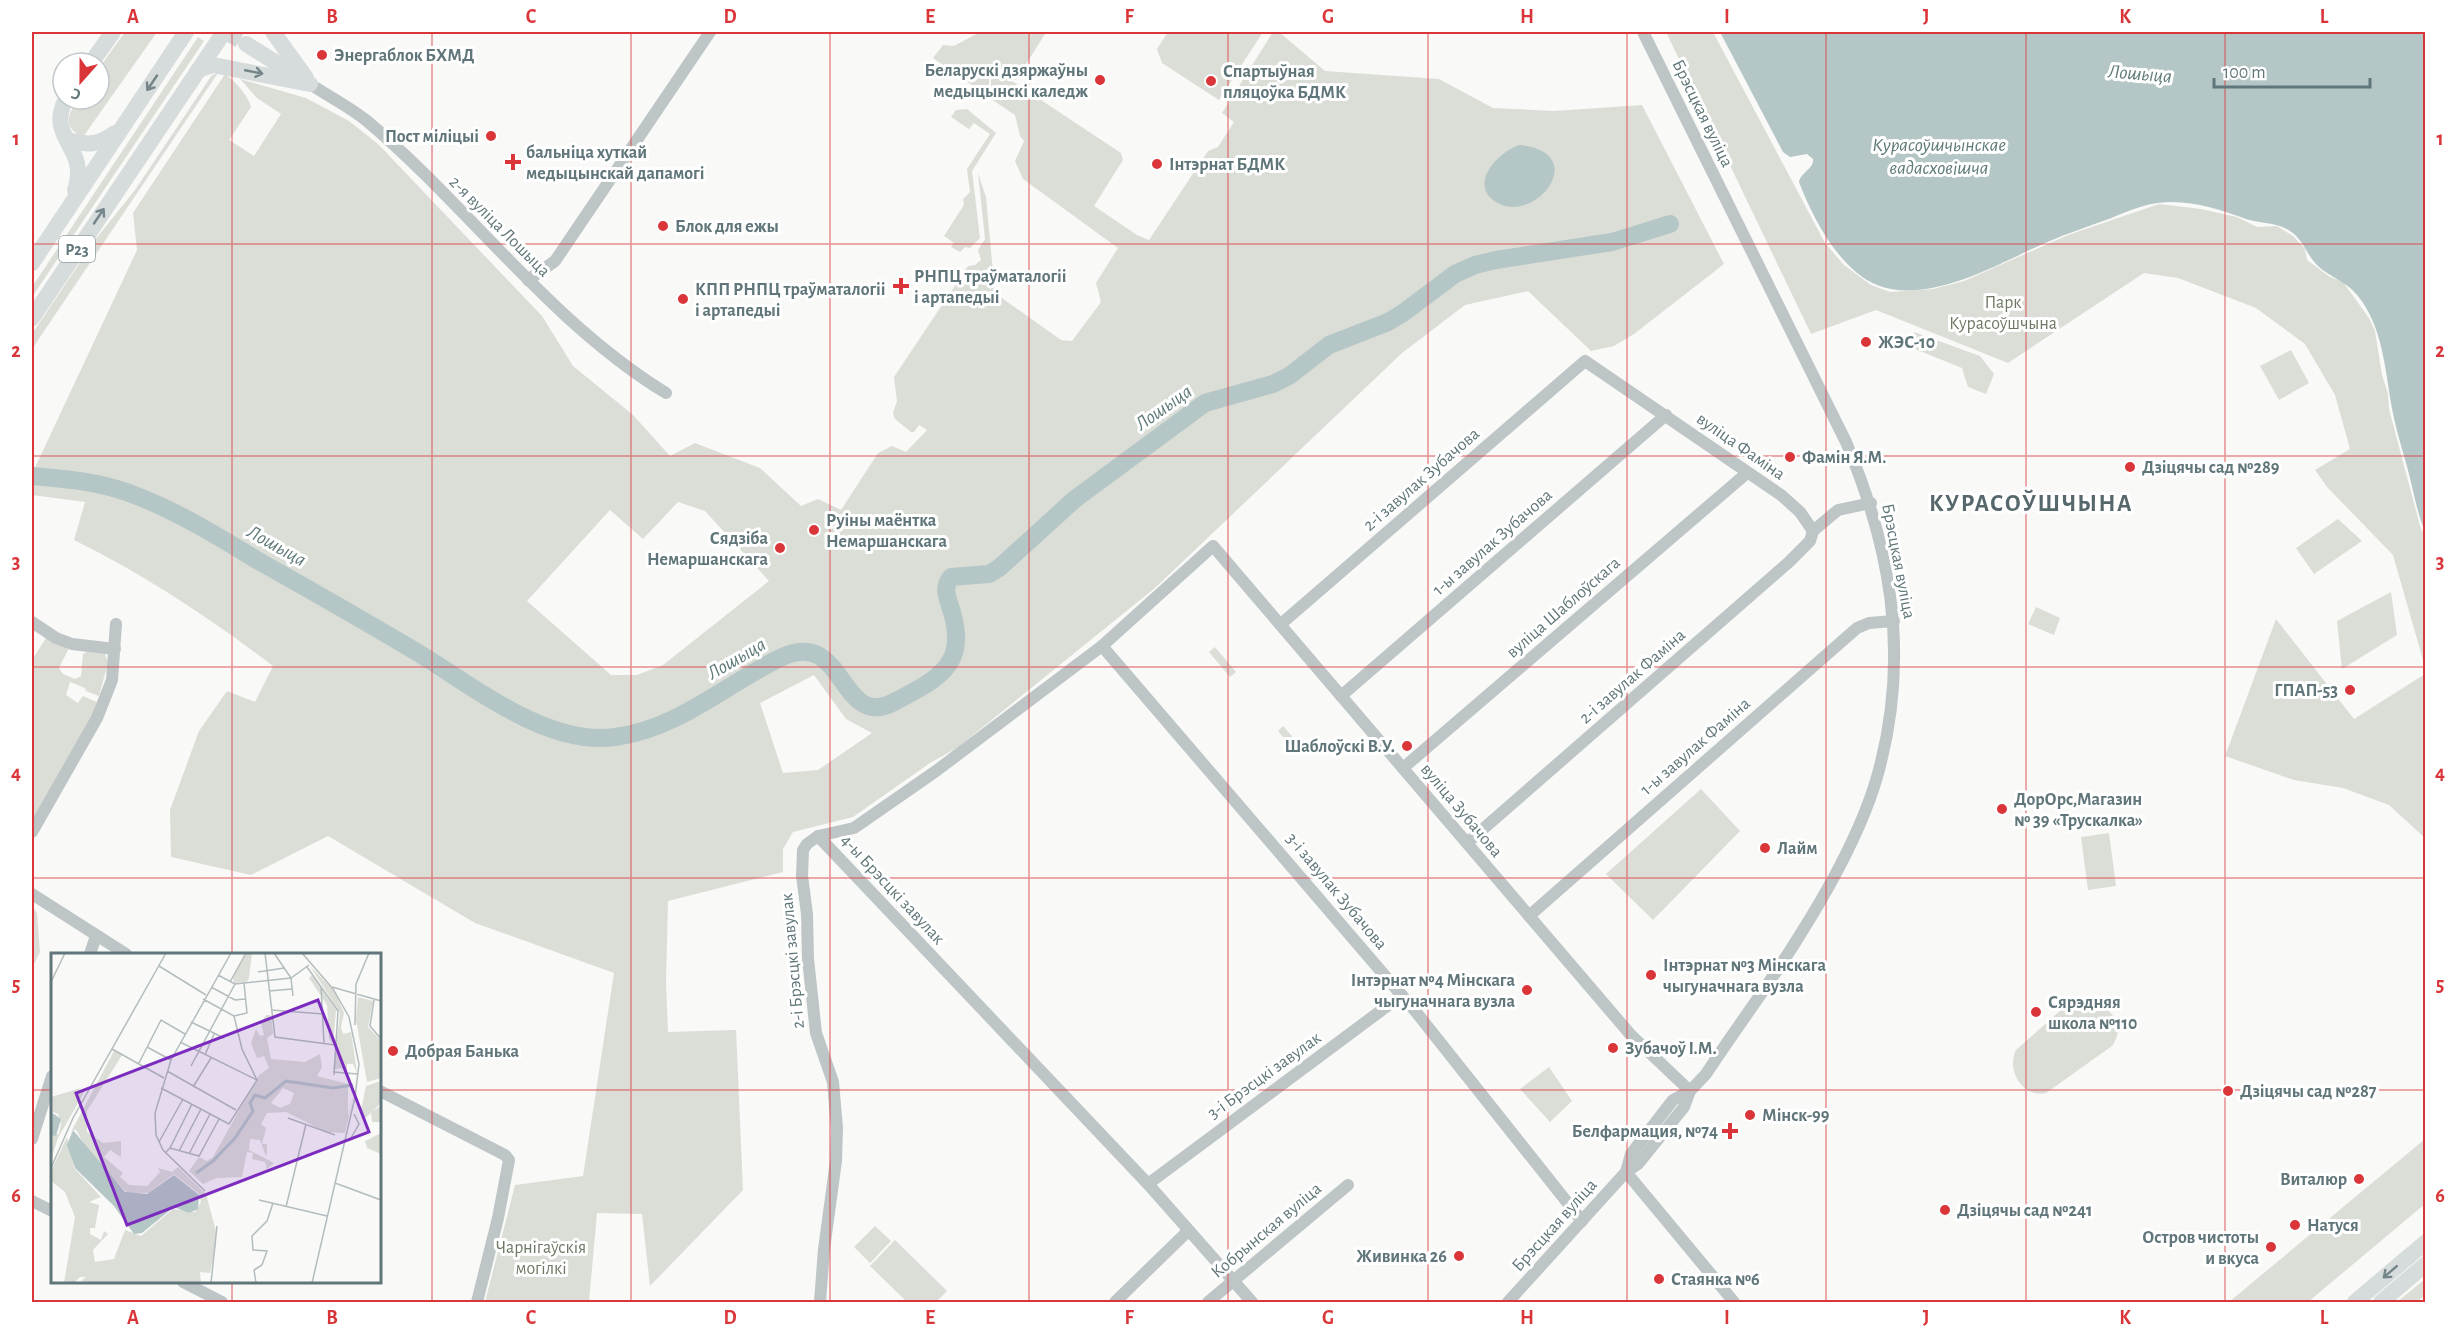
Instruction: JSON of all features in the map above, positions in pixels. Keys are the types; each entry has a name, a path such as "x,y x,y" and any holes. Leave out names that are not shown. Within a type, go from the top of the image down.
{"main road":[{"path":"100,51 113,32"},
{"name":"Р23","path":"32,318 224,32"},
{"path":"273,32 310,84"},
{"name":"Р23","path":"32,263 185,33"},
{"path":"246,44 310,84"},
{"path":"198,70 213,65 310,84"},
{"path":"61,111 59,125 80,168 69,206"},
{"path":"68,140 88,145 109,138 119,131"},
{"path":"2355,1302 2426,1242"},
{"path":"2381,1302 2426,1264"}],"street":[{"path":"528,280 555,261 710,32"},
{"name":"Брэсцкая вуліца","path":"1508,1302 1626,1172 1631,1154 1673,1100 1690,1091 1706,1074 1773,978 1821,900 1851,841 1882,761 1893,694 1894,621 1881,541 1871,503 1846,442 1644,34"},
{"name":"2-я вуліца Лошыца","path":"310,84 365,119 561,313 636,375 666,393"},
{"name":"вуліца Фаміна","path":"1586,361 1781,495 1800,512 1813,531"},
{"name":"2-і завулак Зубачова","path":"1281,624 1586,361"},
{"name":"1-ы завулак Зубачова","path":"1341,696 1666,415"},
{"name":"вуліца Шаблоўскага","path":"1403,768 1747,473"},
{"path":"1813,531 1838,510 1871,503"},
{"name":"2-і завулак Фаміна","path":"1467,843 1789,562 1810,541 1813,531"},
{"name":"вуліца Зубачова","path":"1213,546 1630,1034 1690,1091"},
{"name":"4-ы Брэсцкі завулак","path":"818,836 854,828 936,771 1102,646 1213,546"},
{"name":"1-ы завулак Фаміна","path":"1529,916 1857,628 1869,623 1894,621"},
{"path":"32,622 56,638 72,644 115,649"},
{"path":"32,832 97,718 112,680 116,624"},
{"name":"3-і завулак Зубачова","path":"1102,646 1402,995 1582,1221"},
{"name":"4-ы Брэсцкі завулак","path":"818,836 1148,1184 1252,1302"},
{"name":"2-і Брэсцкі завулак","path":"818,836 803,850 802,876 816,1033 832,1082 837,1128 836,1161 824,1249 820,1302"},
{"path":"32,894 124,953"},
{"path":"90,953 96,936"},
{"name":"3-і Брэсцкі завулак","path":"1148,1184 1402,995"},
{"path":"32,1139 51,1079"},
{"path":"381,1091 506,1155 509,1160 505,1186 477,1302"},
{"path":"1626,1172 1734,1302"},
{"name":"Кобрынская вуліца","path":"1208,1302 1348,1185"},
{"path":"32,1201 51,1210"},
{"path":"1115,1302 1188,1231"},
{"path":"187,1283 222,1302"}],"green space":[{"path":"125,32 157,32 111,97 111,51"},
{"path":"980,32 1041,32 1045,34 1016,80 1003,75 989,77 989,97 933,58 943,45 954,46"},
{"name":"Спартыўная пляцоўка БДМК","path":"1168,32 1263,32 1219,100 1162,63 1157,49"},
{"name":"Чарнігаўскія могілкі","path":"1273,32 1279,32 1325,71 1439,79 1493,108 1554,111 1642,105 1724,264 1634,334 1614,346 1591,351 1528,291 1465,305 1402,353 1155,588 957,748 930,763 853,817 793,832 783,849 783,872 668,901 666,982 668,1032 736,1030 743,1190 650,1286 642,1214 597,1213 589,1302 485,1302 515,1185 583,1176 614,973 475,923 328,836 251,875 171,857 170,810 199,731 227,691 255,702 273,666 176,598 74,540 85,502 32,495 32,474 137,250 133,213 225,74 241,89 251,107 229,140 254,156 281,114 257,98 240,79 306,98 349,121 378,144 542,316 573,366 633,415 670,456 695,443 760,468 801,506 818,499 841,510 878,453 892,446 906,452 927,430 919,425 914,432 911,432 895,419 893,413 897,401 894,377 968,266 975,265 981,260 978,250 985,239 978,173 986,197 995,293 1061,340 1072,341 1101,302 1096,283 1118,248 1023,179 1015,161 1024,141 1020,136 1015,115 991,99 991,79 1006,77 1121,153 1123,160 1094,206 1137,235 1149,240 1208,151 1218,147 1234,122 1222,113","holes":["678,502 705,511 769,581 663,665 637,675 611,675 527,601 610,510 643,539","814,675 846,719 872,733 818,770 783,773 760,703"]},
{"name":"Парк Курасоўшчына","path":"1666,32 1713,32 1825,243 1844,265 1871,285 1890,292 1933,289 1964,281 2068,235 2159,204 2201,209 2237,217 2257,227 2277,226 2293,236 2305,249 2307,260 2330,277 2343,282 2369,318 2375,331 2389,409 2420,526 2425,537 2425,667 2393,555 2327,487 2315,470 2350,449 2335,395 2305,344 2256,308 2178,278 2144,273 2008,363 1876,310 1811,334"},
{"path":"198,37 204,41 32,297 32,287"},
{"path":"218,73 32,349 32,334 95,240 135,190 212,75"},
{"path":"967,109 996,133 972,171 980,238 970,248 965,247 960,252 951,247 954,243 944,236 964,205 963,199 970,192 967,169 990,134 974,123 969,129 951,117 956,110"},
{"path":"71,111 101,111 83,137 72,130 69,116"},
{"path":"1914,332 1980,356 1994,374 1986,394 1968,387 1962,368 1915,349"},
{"path":"2291,350 2309,383 2279,400 2260,366"},
{"path":"2338,519 2362,541 2314,574 2296,548"},
{"path":"2391,592 2397,635 2342,669 2337,621"},
{"path":"2036,607 2060,618 2054,635 2028,624"},
{"path":"2276,619 2354,719 2425,674 2425,838 2389,805 2343,788 2294,780 2225,756"},
{"path":"46,638 69,648 59,668 63,674 75,679 81,676 83,654 89,651 105,654 108,663 99,696 70,682 66,695 78,703 83,696 97,702 93,714 32,822 32,660"},
{"path":"1215,647 1236,672 1230,677 1209,652"},
{"path":"1283,726 1304,750 1298,755 1278,731"},
{"path":"1701,789 1740,831 1653,920 1606,874"},
{"path":"2109,833 2116,886 2088,890 2081,837"},
{"path":"32,906 37,913 40,952 32,968"},
{"path":"2088,997 2109,1011 2117,1023 2118,1030 2112,1046 2046,1093 2037,1093 2023,1087 2018,1081 2013,1066 2016,1050 2072,1000"},
{"path":"1549,1067 1572,1101 1550,1122 1520,1089"},
{"path":"2425,1139 2425,1204 2308,1302 2229,1302"},
{"path":"875,1226 891,1241 870,1263 854,1247"},
{"path":"895,1240 947,1291 936,1302 907,1302 870,1266"},
{"path":"2425,1279 2425,1295 2417,1302 2397,1302"}],"water":[{"name":"Курасоўшчынскае вадасховішча","path":"1720,32 2425,32 2425,531 2397,430 2381,347 2372,320 2354,291 2318,266 2299,239 2290,231 2280,226 2252,221 2203,206 2180,202 2158,203 2064,235 1988,269 1943,286 1920,290 1898,290 1877,285 1851,268 1829,242 1799,182 1812,165 1813,159 1807,154 1790,157 1783,152"},
{"path":"1520,145 1542,151 1552,161 1554,174 1549,187 1538,198 1524,205 1508,207 1493,200 1486,192 1484,184 1490,167 1504,153"}],"waterway":[{"name":"Лошыца","path":"32,476 111,487 169,510 392,637 508,709 562,732 588,737 615,737 659,725 700,705 778,659 800,652 817,655 830,665 862,703 876,707 894,702 926,684 948,665 954,654 956,640 955,623 946,593 947,583 951,577 989,574 999,568 1075,499 1205,403 1273,384 1289,376 1329,345 1388,322 1455,274 1475,265 1612,242 1670,224"}],"tunnel":[{"path":"226,32 246,44"}],"place":[{"name":"Энергаблок БХМД","path":"322,55"},
{"name":"Беларускі дзяржаўны медыцынскі каледж","path":"1100,80"},
{"name":"Спартыўная пляцоўка БДМК","path":"1211,81"},
{"name":"Пост міліцыі","path":"491,136"},
{"name":"бальніца хуткай медыцынскай дапамогі","path":"513,162"},
{"name":"Інтэрнат БДМК","path":"1157,164"},
{"name":"Блок для ежы","path":"663,226"},
{"name":"РНПЦ траўматалогіі і артапедыі","path":"901,286"},
{"name":"КПП РНПЦ траўматалогіі і артапедыі","path":"683,299"},
{"name":"ЖЭС-10","path":"1866,342"},
{"name":"Фамін Я.М.","path":"1790,457"},
{"name":"Дзіцячы сад №289","path":"2130,467"},
{"name":"Руіны маёнтка Немаршанскага","path":"814,530"},
{"name":"Сядзіба Немаршанскага","path":"780,548"},
{"name":"ГПАП-53","path":"2350,690"},
{"name":"Шаблоўскі В.У.","path":"1407,746"},
{"name":"ДорОрс,Магазин № 39 «Трускалка»","path":"2002,809"},
{"name":"Лайм","path":"1765,848"},
{"name":"Інтэрнат №3 Мінскага чыгуначнага вузла","path":"1651,975"},
{"name":"Інтэрнат №4 Мінскага чыгуначнага вузла","path":"1527,990"},
{"name":"Сярэдняя школа №110","path":"2036,1012"},
{"name":"Зубачоў І.М.","path":"1613,1048"},
{"name":"Добрая Банька","path":"393,1051"},
{"name":"Дзіцячы сад №287","path":"2228,1091"},
{"name":"Мінск-99","path":"1750,1115"},
{"name":"Белфармация, №74","path":"1730,1131"},
{"name":"Виталюр","path":"2359,1179"},
{"name":"Дзіцячы сад №241","path":"1945,1210"},
{"name":"Натуся","path":"2295,1225"},
{"name":"Остров чистоты и вкуса","path":"2271,1247"},
{"name":"Живинка 26","path":"1459,1256"},
{"name":"Стаянка №6","path":"1659,1279"}],"district":[{"name":"КУРАСОЎШЧЫНА","path":"2031,503"}]}
